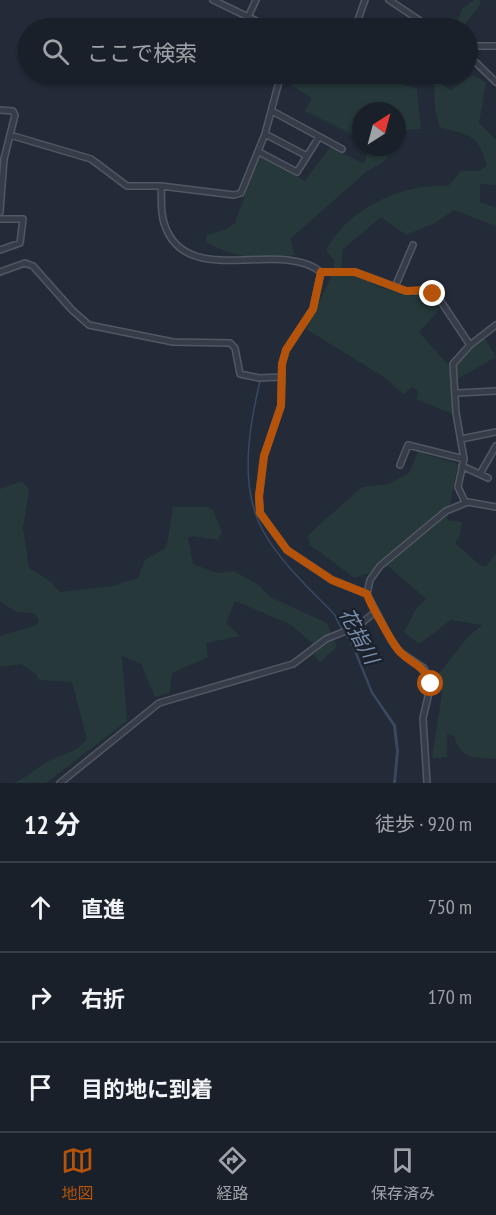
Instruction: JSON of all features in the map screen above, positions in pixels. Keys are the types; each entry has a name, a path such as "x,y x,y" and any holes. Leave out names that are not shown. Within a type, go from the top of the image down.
{"street":[{"path":"213,0 252,18"},
{"path":"248,16 256,0"},
{"path":"358,18 364,0"},
{"path":"389,0 416,18"},
{"path":"478,46 496,46"},
{"path":"478,65 496,82"},
{"path":"10,135 91,159 127,186 160,186 239,194 259,152 279,84"},
{"path":"0,110 13,111 15,115 4,159 0,212"},
{"path":"272,111 342,149"},
{"path":"265,134 307,156"},
{"path":"259,152 297,172 319,137"},
{"path":"160,186 164,223 176,246 182,251 199,258 305,264 321,272 355,272 395,287 433,294 447,310 470,345"},
{"path":"0,219 23,219 20,243 0,250"},
{"path":"395,287 413,245"},
{"path":"0,272 25,263 33,266 72,310 89,325 173,342 230,343 235,348 240,374 259,378 280,377"},
{"path":"321,272 313,309 286,350 280,377 281,406 264,456 259,496 260,513 287,550 332,580 367,594"},
{"path":"465,502 458,487 463,463 456,413 457,393 453,364 470,345 496,325"},
{"path":"457,393 496,391"},
{"path":"461,439 495,433 496,445 480,474"},
{"path":"400,465 408,445 463,463 488,478"},
{"path":"427,783 423,718 431,684 424,668 400,652 375,612 367,594 368,585 380,566 446,511 465,502 478,502 496,507"},
{"path":"60,783 159,703 292,664 326,639 358,626 375,612"}],"shaded area":[{"path":"474,0 481,0 470,18 459,18 462,9"},
{"path":"478,78 486,82 479,123 496,140 496,185 480,184 480,202 496,208 496,226 454,210 437,222 406,235 381,217 343,249 341,267 382,288 413,296 422,286 440,309 419,332 450,367 483,335 496,357 455,380 453,414 416,399 419,393 413,387 403,394 384,377 306,329 334,271 334,260 326,251 335,236 347,223 361,211 394,194 430,186 448,186 461,171 479,171 487,166 475,141 466,135 440,127 435,110 434,84 443,84 451,90 460,84 478,84"},
{"path":"291,84 402,84 417,89 421,129 406,130 406,102 352,102 352,134 305,111 312,98"},
{"path":"330,147 364,164 366,156 388,156 386,160 366,172 290,239 295,255 260,257 240,255 206,242 207,235 226,229 235,223 260,155 305,181"},
{"path":"418,452 458,464 447,520 462,522 460,536 455,543 481,566 486,566 496,554 496,759 465,754 460,750 454,736 447,734 447,757 432,758 442,694 437,676 467,638 482,625 451,620 419,644 404,632 416,609 426,599 388,566 355,578 310,545 308,535 362,487 388,484 409,473"},
{"path":"22,481 29,489 23,528 29,568 50,581 60,592 113,586 138,578 145,560 164,549 167,544 173,507 207,507 213,510 222,532 218,540 192,536 188,538 193,564 217,573 234,571 260,586 270,597 327,623 337,647 320,662 313,655 319,649 290,624 235,601 226,623 240,636 206,643 208,657 172,673 170,693 155,697 141,664 122,656 127,721 46,783 13,783 45,763 73,750 87,739 72,682 39,680 36,674 21,664 0,667 0,636 37,625 39,620 34,613 16,612 0,601 0,489"}],"water":[{"name":"花指川","path":"353,643 373,692 396,725 399,751 396,783 393,783 396,751 393,726 371,693 351,644"}],"waterway":[{"name":"花指川","path":"260,381 252,417 248,456 250,494 255,512 262,529 277,552 336,616 342,629"},
{"name":"花指川","path":"345,633 352,644"}],"route":[{"path":"431,684 424,668 400,652 391,640 388,630 367,594 332,580 287,550 260,513 259,496 264,456 281,406 282,364 286,350 313,309 321,272 334,274 355,272 406,291 424,290 433,294"}]}
